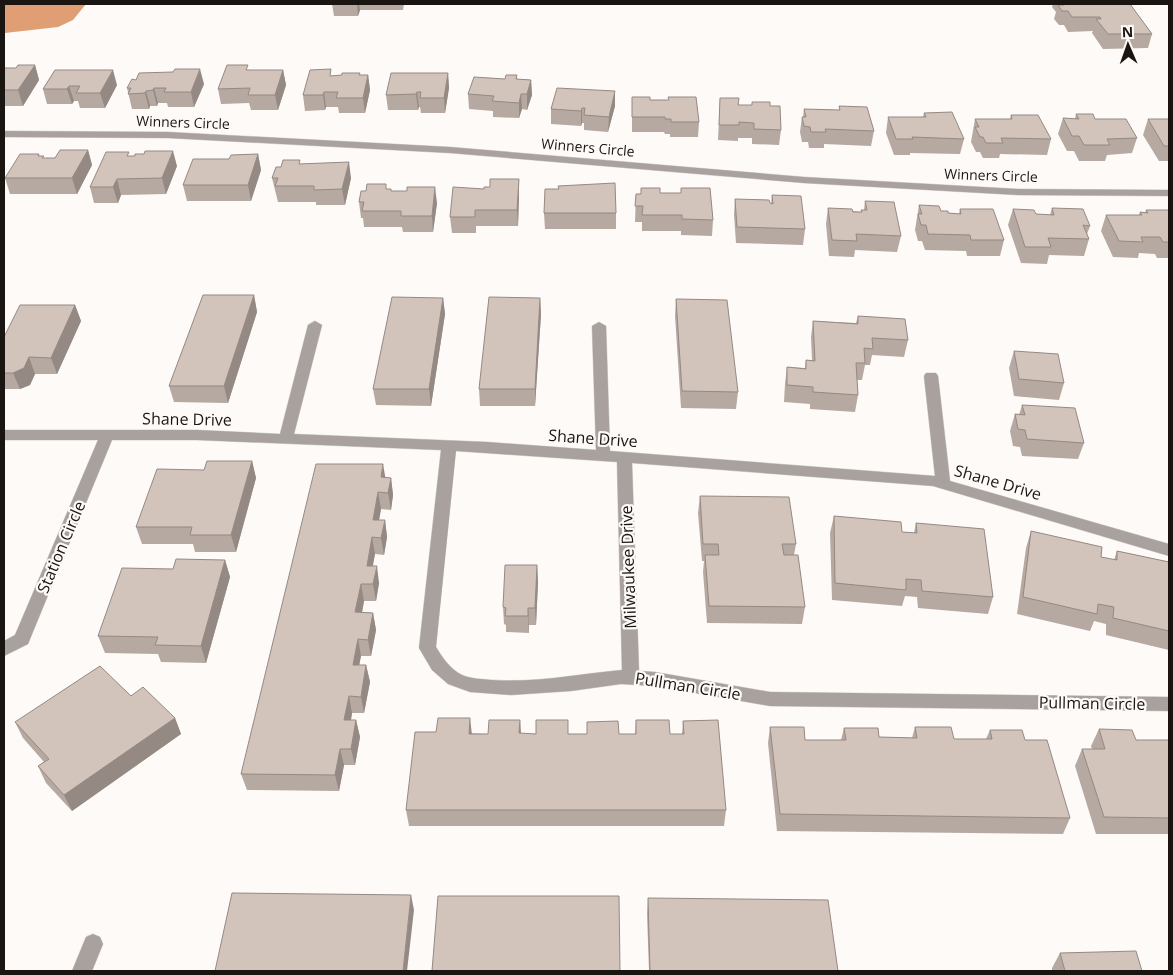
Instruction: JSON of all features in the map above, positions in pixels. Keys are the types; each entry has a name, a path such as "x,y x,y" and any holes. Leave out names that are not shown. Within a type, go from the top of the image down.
{"street":[{"name":"Winners Circle","path":"4,134 168,135 450,150 804,180 1018,192 1169,193"},
{"path":"286,439 315,325"},
{"path":"599,326 602,456"},
{"path":"931,376 943,484"},
{"name":"Shane Drive","path":"4,435 197,436 448,446 624,457 933,481 1169,550"},
{"name":"Station Circle","path":"4,649 22,639 107,435"},
{"name":"Pullman Circle","path":"448,446 427,648 438,665 454,679 470,685 511,688 572,684 621,677 655,679 770,699 1169,704"},
{"name":"Milwaukee Drive","path":"624,457 631,678"},
{"path":"82,971 93,944"}],"shaded area":[{"path":"4,4 86,4 73,20 58,27 5,33"}],"building":[{"path":"1130,4 1152,34 1108,34 1096,19 1101,19 1100,17 1072,17 1068,11 1062,11 1058,5"},
{"path":"18,65 35,65 18,90 4,90 4,68 16,68"},
{"path":"227,65 248,65 246,70 283,70 275,95 248,95 250,88 218,89"},
{"path":"175,69 200,69 191,92 164,92 166,88 154,88 145,93 128,94 131,88 127,88 132,79 136,80 139,73 173,72"},
{"path":"331,69 330,76 342,75 342,73 368,75 363,98 336,98 338,92 324,92 323,95 303,95 310,70"},
{"path":"55,70 113,70 100,93 76,93 80,86 69,86 67,89 43,89"},
{"path":"391,73 448,73 444,98 420,98 421,92 416,94 386,95"},
{"path":"506,75 517,75 516,79 531,80 527,94 521,94 519,103 492,101 494,96 468,94 474,77 505,79"},
{"path":"557,88 615,91 609,117 584,115 585,108 582,108 581,111 551,109"},
{"path":"632,97 650,97 650,100 669,100 668,97 696,97 699,122 671,122 671,119 665,119 665,117 632,117"},
{"path":"720,98 739,98 738,105 752,105 752,102 770,102 770,106 780,106 781,130 754,129 754,123 739,122 739,125 719,125"},
{"path":"839,106 867,107 874,131 825,129 826,132 811,132 810,127 804,126 802,117 806,117 804,109 840,110"},
{"path":"952,112 964,139 912,137 913,139 896,139 888,117 926,117 924,113"},
{"path":"1076,114 1093,114 1095,119 1126,119 1137,138 1107,139 1110,145 1084,145 1079,136 1072,136 1063,118 1079,119"},
{"path":"1011,115 1038,115 1051,139 1001,138 1003,143 986,143 983,137 980,137 975,127 979,127 975,119 1012,119"},
{"path":"1148,119 1169,119 1169,146 1164,146"},
{"path":"60,150 88,150 72,178 5,178 20,154 39,154 38,156 44,156 42,158 55,158"},
{"path":"145,151 173,151 162,178 117,179 113,187 90,187 106,152 129,152 127,156 135,156 135,154 144,154"},
{"path":"258,154 248,185 183,185 193,159 229,159 231,155"},
{"path":"283,160 300,160 299,164 349,162 342,189 314,190 314,186 275,186 278,178 272,178 276,167 281,167"},
{"path":"490,179 519,179 517,210 475,210 475,217 450,217 453,187 484,189 484,187 490,187"},
{"path":"615,183 616,213 544,213 545,189 559,189 558,186"},
{"path":"367,184 386,184 386,189 391,189 391,191 407,191 407,187 435,187 432,216 401,216 401,211 362,211 364,202 359,202 361,191 366,191"},
{"path":"641,188 660,188 660,193 681,193 681,188 710,188 713,220 682,219 682,215 642,215 643,206 635,206 636,194 641,194"},
{"path":"772,195 801,196 805,229 737,227 735,199 769,200 773,204"},
{"path":"865,201 894,202 901,236 856,234 857,241 832,240 828,208 852,209 853,212 862,212 861,210 867,210"},
{"path":"919,205 939,206 941,211 961,214 960,209 993,209 1004,240 971,240 970,235 928,234 926,225 921,225 918,214 922,214"},
{"path":"1052,208 1083,209 1090,226 1083,225 1089,239 1048,238 1051,247 1025,247 1013,209 1034,210 1036,214 1054,215"},
{"path":"1146,210 1169,210 1169,242 1163,242 1160,237 1141,237 1143,242 1119,241 1106,215 1142,215 1140,212 1148,213"},
{"path":"203,295 254,295 224,386 169,386"},
{"path":"392,297 443,298 429,389 373,389"},
{"path":"489,297 540,298 535,389 479,389"},
{"path":"676,299 727,300 738,392 682,391"},
{"path":"20,305 75,305 51,358 29,357 24,368 13,373 4,373 4,337"},
{"path":"858,316 905,319 908,340 872,338 873,349 864,348 865,363 856,363 858,395 813,392 813,387 787,385 787,367 806,369 806,360 815,361 813,321 858,324"},
{"path":"1014,351 1058,354 1064,383 1019,379"},
{"path":"1022,405 1075,408 1084,443 1027,439 1025,430 1018,429 1015,414 1025,415"},
{"path":"207,461 252,461 231,535 190,535 192,527 136,527 157,469 204,470"},
{"path":"316,464 383,464 381,477 391,478 388,493 378,492 373,520 385,520 381,538 372,537 367,566 377,566 373,584 361,584 355,612 373,613 368,640 358,639 353,665 366,665 361,697 349,696 344,720 356,720 351,749 340,749 335,775 241,774"},
{"path":"700,496 789,497 796,544 782,544 784,555 798,555 805,607 709,606 705,555 719,555 718,544 703,544"},
{"path":"834,516 901,522 902,532 917,533 916,523 984,529 993,597 922,591 921,580 906,579 906,590 835,583"},
{"path":"1031,531 1102,547 1101,557 1117,560 1117,551 1169,562 1169,631 1113,618 1114,607 1098,604 1097,614 1023,597"},
{"path":"176,559 225,560 201,646 155,645 158,637 98,636 122,568 173,569"},
{"path":"505,565 537,565 535,608 528,608 528,616 505,616 506,608 503,607"},
{"path":"100,666 131,696 143,687 175,718 64,795 38,766 49,759 15,722"},
{"path":"438,718 470,718 469,734 488,734 489,720 520,720 519,733 536,734 536,720 568,720 568,734 587,734 587,722 618,721 619,734 636,734 636,720 669,720 670,734 684,734 683,721 718,720 726,810 406,810 415,732 436,732"},
{"path":"770,727 804,727 805,740 846,740 844,728 878,728 879,737 917,738 915,727 951,727 954,739 992,739 990,730 1022,730 1025,740 1047,740 1070,818 780,814"},
{"path":"1099,729 1132,730 1136,740 1169,740 1169,818 1104,817 1082,749 1105,749"},
{"path":"232,893 411,895 403,971 215,971"},
{"path":"438,896 619,896 620,971 432,971"},
{"path":"648,898 828,900 838,971 650,971"},
{"path":"1136,951 1142,971 1065,971 1060,953"}]}
